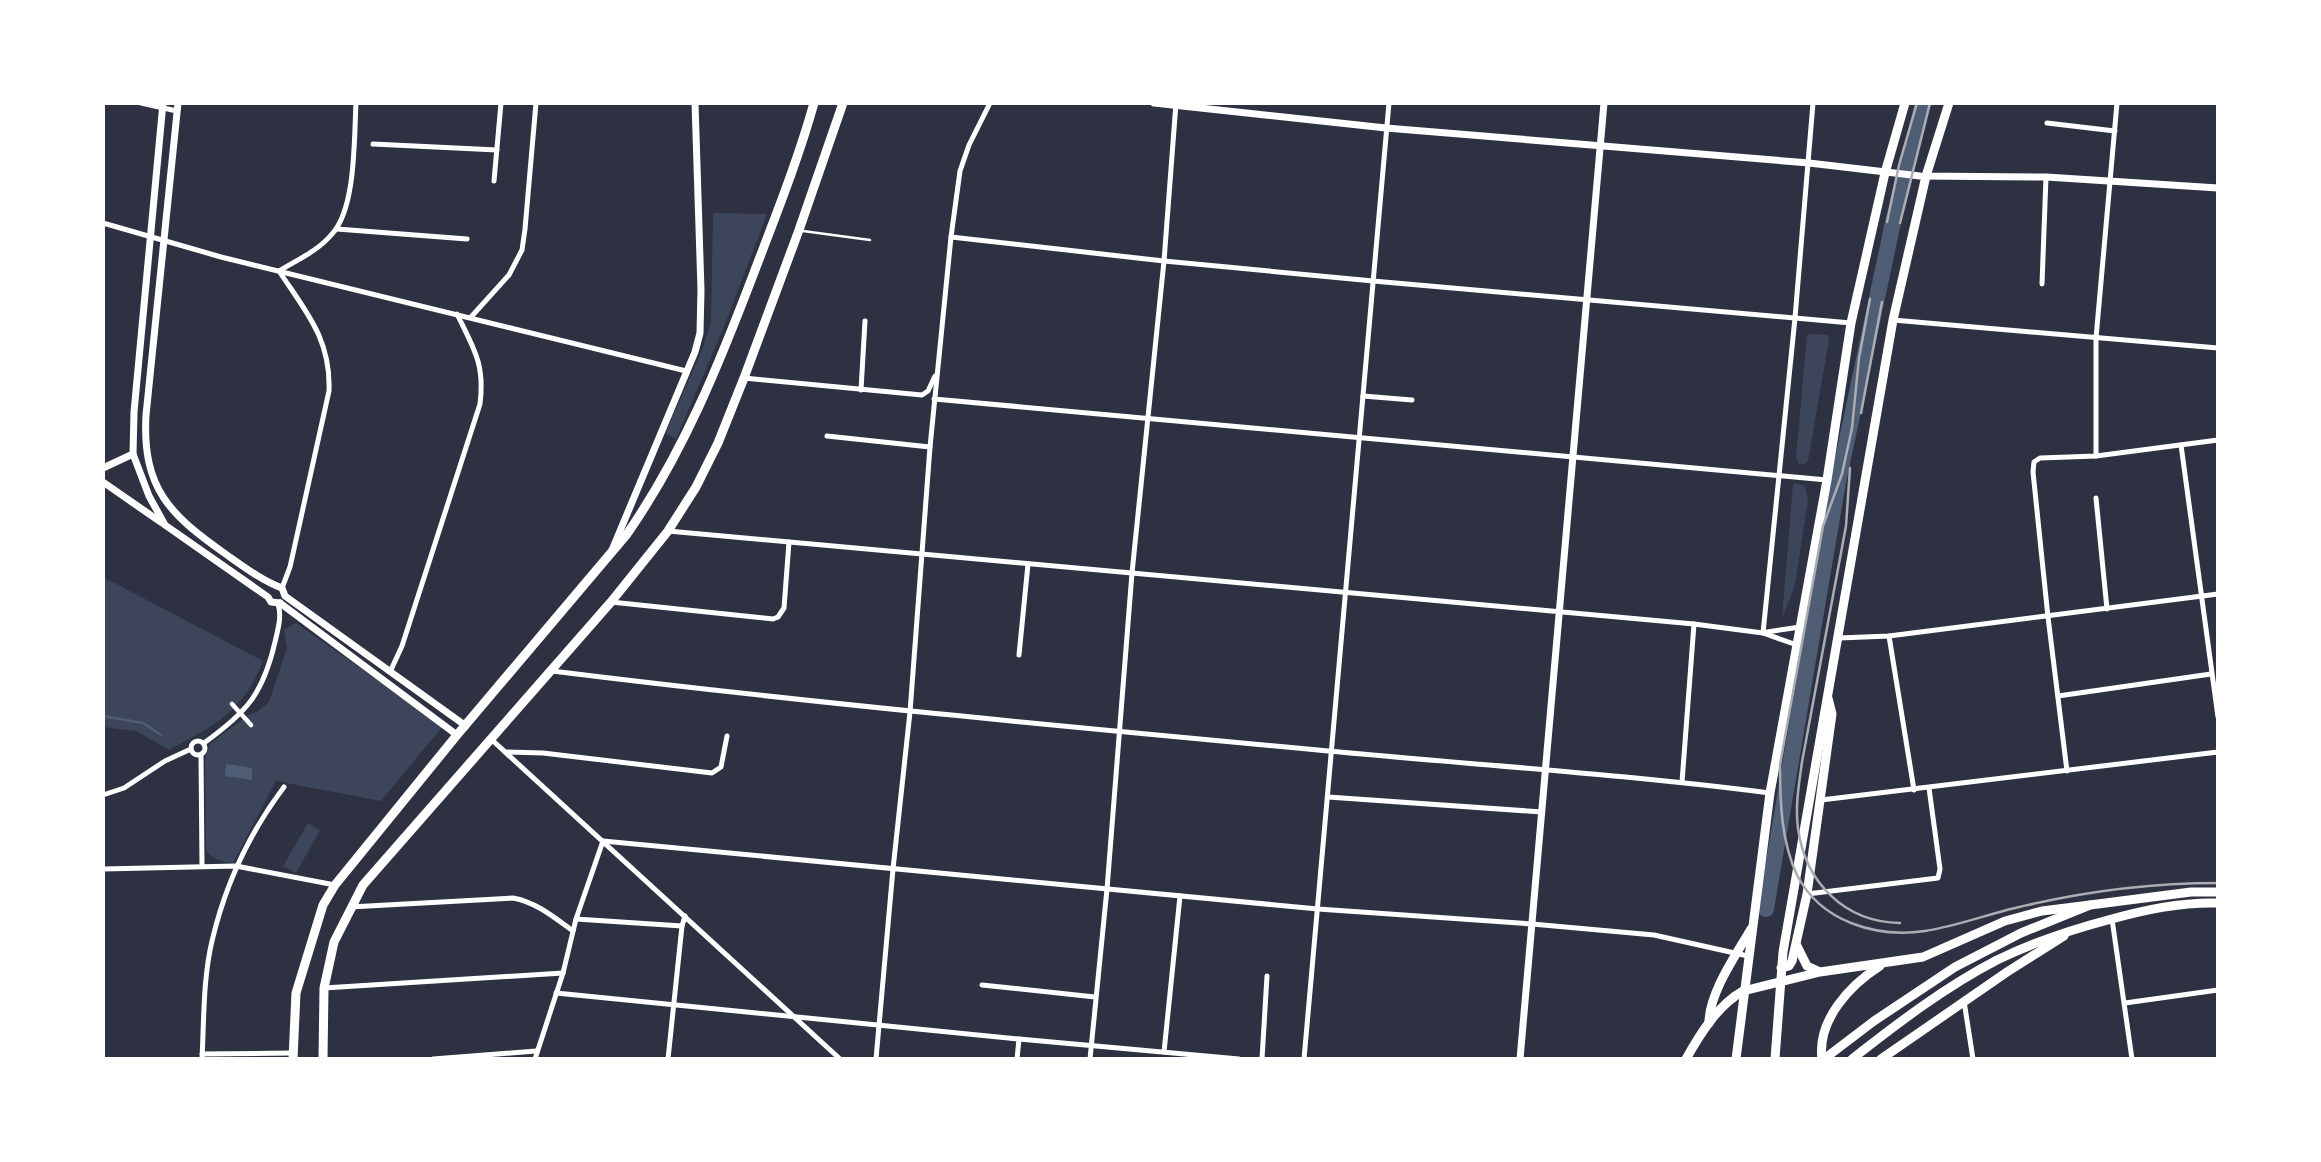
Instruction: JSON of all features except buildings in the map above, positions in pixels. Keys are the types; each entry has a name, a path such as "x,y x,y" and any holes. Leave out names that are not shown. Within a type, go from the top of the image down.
{"main road":[{"path":"293,1056 296,993 323,905 335,885 610,554 643,510 680,448 718,367 814,103"},
{"path":"323,1059 324,988 334,942 363,885 611,602 668,531 695,487 718,443 744,378 843,103"},
{"path":"1736,1059 1770,793 1827,480 1851,323 1905,103"},
{"path":"1775,1059 1781,968 1894,320 1923,176 1949,103"},
{"path":"1781,968 1789,966 1797,946 1807,894 1832,714 1827,697"},
{"path":"1687,1058 1709,1023 1733,998 1744,991 1820,972 1923,957 1995,924 2042,911 2191,892 2218,892"},
{"path":"1852,1059 1932,999 2012,953 2074,929 2155,908 2218,903"},
{"path":"1823,1059 1874,1021 1974,955 2091,905"},
{"path":"1709,1023 1709,1011 1716,993 1751,929"},
{"path":"1881,1059 2074,929"},
{"path":"1797,946 1807,966 1820,972"},
{"path":"1823,1059 1822,1041 1828,1023 1841,1000 1863,977 1884,964"}],"street":[{"path":"141,103 177,107 146,415 146,452 155,484 176,516 209,542 281,590 466,726"},
{"path":"279,271 321,245 337,229 345,214 356,103"},
{"path":"494,181 501,103"},
{"path":"471,317 509,275 522,250 536,103"},
{"path":"610,554 695,352 700,333 695,103"},
{"path":"876,1059 910,712 930,446 950,237 960,171 969,145 990,103"},
{"path":"1154,103 1387,128 1809,163 1923,176 2046,177 2218,188"},
{"path":"1304,1059 1389,103"},
{"path":"1520,1059 1604,103"},
{"path":"1763,633 1814,103"},
{"path":"2096,456 2096,338 2117,103"},
{"path":"163,105 149,235 133,454 149,496 165,525"},
{"path":"1090,1059 1176,105"},
{"path":"2048,123 2115,131"},
{"path":"373,144 497,150"},
{"path":"2042,284 2046,177"},
{"path":"103,223 279,271 686,371"},
{"path":"337,229 467,239"},
{"path":"950,237 1373,281 1851,323"},
{"path":"204,743 252,702 266,676 281,616 281,590 295,546 329,391 330,379 322,339 309,314 279,271"},
{"path":"390,672 402,646 480,404 482,386 479,358 457,314"},
{"path":"1894,320 2218,348"},
{"path":"861,390 865,321"},
{"path":"744,378 922,395 928,391 937,372"},
{"path":"1363,396 1412,400"},
{"path":"934,399 1827,480"},
{"path":"134,412 141,417 146,415"},
{"path":"133,433 139,429 145,433"},
{"path":"827,436 930,446"},
{"path":"2067,771 2048,617 2034,462 2040,458 2096,456 2218,440"},
{"path":"2181,445 2218,717"},
{"path":"103,468 133,454"},
{"path":"103,482 273,603 279,603 457,735"},
{"path":"2096,498 2107,609"},
{"path":"668,531 1694,624 1763,633 1797,645"},
{"path":"611,602 773,620 782,614 784,608 789,542"},
{"path":"1019,655 1028,564"},
{"path":"268,597 269,590 281,590"},
{"path":"1839,638 1889,636 2218,594"},
{"path":"1682,782 1694,624"},
{"path":"1763,633 1800,627"},
{"path":"1889,636 1914,790"},
{"path":"552,671 910,712 1545,768 1770,793"},
{"path":"2058,696 2211,674"},
{"path":"232,704 251,725"},
{"path":"505,752 543,753 712,773 722,768 727,736"},
{"path":"492,740 840,1059"},
{"path":"103,794 124,788 165,761 191,749 195,741 204,743"},
{"path":"202,866 201,754 205,749 204,743"},
{"path":"191,749 194,753 201,754"},
{"path":"1821,800 2218,752"},
{"path":"284,787 236,866 212,942 205,989 202,1056 293,1056"},
{"path":"1807,894 1938,878 1940,869 1929,788"},
{"path":"1328,797 1542,812"},
{"path":"603,841 1318,909 1654,935 1748,956"},
{"path":"535,1059 563,973 576,919 603,841"},
{"path":"103,869 236,866 335,885"},
{"path":"1164,1052 1180,896"},
{"path":"350,907 513,898 537,906 573,931"},
{"path":"668,1059 681,926 685,916"},
{"path":"576,919 681,926"},
{"path":"2112,919 2132,1059"},
{"path":"324,988 563,973"},
{"path":"1262,1059 1267,976"},
{"path":"982,985 1095,996"},
{"path":"2125,1003 2218,990"},
{"path":"556,993 1019,1040 1239,1059"},
{"path":"1964,1001 1973,1059"},
{"path":"1017,1059 1019,1040"},
{"path":"433,1059 536,1051"}],"lane":[{"path":"799,230 870,240"}],"shaded area":[{"path":"713,213 767,214 724,327 676,439 665,434 702,350 711,322"},
{"path":"1807,335 1827,335 1829,340 1808,461 1799,464 1796,457"},
{"path":"1793,484 1805,486 1808,500 1795,585 1782,618"},
{"path":"103,577 263,661 237,705 214,724 169,750 136,731 103,727"},
{"path":"296,623 443,726 381,801 276,781 233,863 222,861 206,851 205,758 210,744 269,702 287,648 284,630"},
{"path":"226,764 252,768 252,780 225,776"},
{"path":"308,823 320,830 296,873 283,866"}],"waterway":[{"path":"1766,909 1838,482 1892,227 1923,103"},
{"path":"103,716 143,723 161,735"}],"railway":[{"path":"1887,222 1899,165 1917,103"},
{"path":"1900,223 1930,103"},
{"path":"1870,299 1859,358 1852,428 1842,474 1823,526 1780,765 1785,835 1797,875 1820,905 1835,915 1869,929 1906,933 1938,929 2015,908 2075,896 2146,886 2218,883"},
{"path":"1861,413 1882,302"},
{"path":"1850,468 1846,526 1802,762 1797,820 1802,848 1809,865 1831,895 1845,907 1861,915 1900,923"}]}
